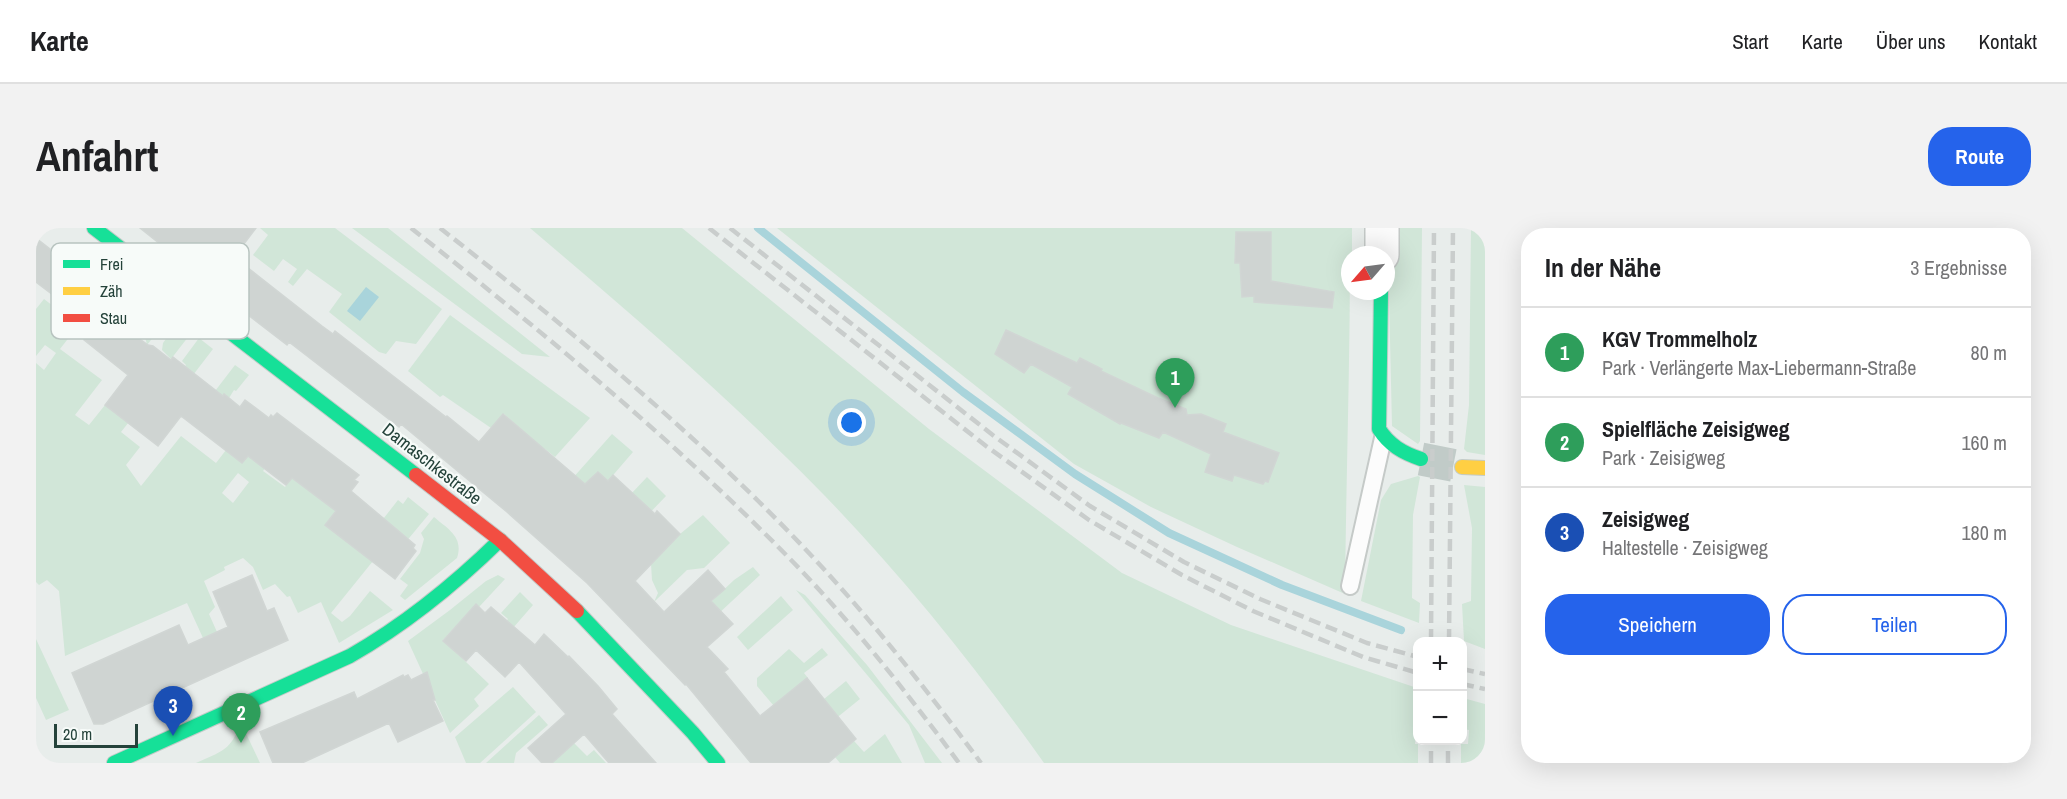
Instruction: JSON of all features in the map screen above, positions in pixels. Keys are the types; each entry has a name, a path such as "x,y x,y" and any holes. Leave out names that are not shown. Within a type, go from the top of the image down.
{"street":[{"name":"Damaschkestraße","path":"94,228 114,243"},
{"path":"1382,228 1382,246"},
{"path":"1381,300 1379,429 1383,438 1406,455 1421,459"},
{"name":"Damaschkestraße","path":"241,339 500,540 592,624 693,733 717,763"},
{"path":"1462,467 1485,468"},
{"path":"114,763 350,657 448,589 500,540"}],"lane":[{"path":"1350,586 1383,438"}],"green space":[{"path":"260,228 335,228 442,309 416,344 396,341 386,354 379,352 329,312 342,294 307,269 293,286 288,282 297,269 283,259 274,271 253,255 268,235"},
{"path":"352,228 388,228 550,357 522,354"},
{"path":"530,228 682,228 929,429 1122,573 1231,625 1413,687 1413,745 1418,745 1418,763 1044,763 954,643 856,529 756,428 628,312"},
{"path":"777,228 1352,228 1352,246 1341,246 1341,300 1349,300 1345,594 1151,507 1074,464"},
{"path":"1390,228 1422,228 1420,441 1418,444 1392,426 1389,300 1395,300 1395,246 1390,246"},
{"path":"1471,228 1485,228 1485,455 1467,452 1464,449 1469,405"},
{"path":"44,299 51,304 51,339 68,339 60,349 102,380 75,415 89,425 105,405 116,413 140,408 121,432 140,447 126,465 141,486 181,436 216,463 226,450 270,462 263,471 285,487 292,478 336,511 326,525 373,561 331,613 342,622 350,616 370,591 393,610 339,643 321,602 298,613 290,596 287,597 275,584 263,590 253,567 243,558 224,567 225,570 204,581 215,607 209,614 217,632 203,638 187,603 65,656 59,591 47,580 39,585 36,582 36,363 44,370 56,353 45,345 36,356 36,309","holes":["238,473 249,482 233,503 222,493"]},
{"path":"450,315 590,418 555,457 545,449 533,463 510,445 522,430 504,414 491,428 443,395 440,397 408,371"},
{"path":"166,339 187,339 171,359 162,350"},
{"path":"198,339 213,349 190,379 181,371 186,365 182,361"},
{"path":"235,365 249,375 229,398 224,394 219,401 212,395"},
{"path":"612,434 633,452 608,481 574,499 563,489"},
{"path":"647,477 666,496 619,545 615,511"},
{"path":"1420,477 1413,515 1412,598 1420,603 1419,623 1361,601 1381,500 1391,484"},
{"path":"1464,485 1485,487 1485,649 1467,642 1467,637 1464,637 1462,604 1471,601 1472,528"},
{"path":"408,497 429,514 405,543 380,523 398,500 403,504"},
{"path":"703,515 730,543 704,568 687,570 654,602 658,593 652,580 651,564 680,534"},
{"path":"434,517 456,539 459,551 457,558 405,600 400,596 408,585 400,579 420,553 424,539 421,533"},
{"path":"753,567 760,575 703,628 695,617 734,580"},
{"path":"498,575 505,579 479,607 476,604 443,640 489,684 474,699 479,706 450,733 408,641 486,581"},
{"path":"796,590 805,595 867,665 942,763 925,763 909,725"},
{"path":"520,592 533,605 513,628 502,626 508,619 501,613"},
{"path":"781,596 793,610 748,650 737,637"},
{"path":"36,639 69,710 46,720 36,698"},
{"path":"822,648 828,655 804,673 808,678 774,706 757,686 757,678 789,649 804,663"},
{"path":"846,681 860,699 819,732 791,726"},
{"path":"513,687 536,712 480,763 466,763 455,737"},
{"path":"1467,699 1485,704 1485,763 1461,763 1461,745 1468,744 1469,730 1467,730"},
{"path":"539,715 548,725 516,753 514,763 486,763"},
{"path":"244,716 242,725 260,763 196,763 227,747 236,735"},
{"path":"885,734 902,763 840,763 835,757 854,741 864,752"},
{"path":"574,743 587,756 594,750 606,763 552,763"}],"water":[{"path":"366,287 379,297 360,321 347,311"}],"building":[{"path":"140,228 256,228 245,243 159,243"},
{"path":"1236,232 1271,232 1271,281 1334,292 1332,308 1254,302 1254,296 1242,297 1240,263 1235,263"},
{"path":"36,238 51,250 51,293 36,282"},
{"path":"249,269 333,334 335,331 479,442 503,414 585,484 598,472 608,481 613,475 655,514 657,511 680,534 635,581 664,612 708,570 725,589 711,601 733,624 707,647 728,669 724,672 760,716 807,678 856,739 828,763 751,763 686,684 587,583 507,512 401,424 399,427 289,342 287,345 249,316"},
{"path":"1006,330 1077,363 1080,358 1102,369 1101,371 1186,409 1187,415 1201,414 1226,424 1223,432 1279,453 1268,482 1265,481 1263,484 1234,475 1232,481 1205,472 1211,454 1163,432 1159,438 1120,424 1068,394 1072,387 1031,364 1024,373 995,354"},
{"path":"140,339 171,360 173,357 240,407 245,400 269,418 277,413 359,475 354,480 358,482 351,491 415,545 413,548 416,551 395,579 325,525 336,511 292,478 286,485 248,456 242,463 181,416 158,446 105,405 128,375 84,340"},
{"path":"252,575 267,611 274,608 288,640 103,724 94,724 72,673 179,625 188,645 228,627 213,592"},
{"path":"476,604 485,613 491,607 535,645 544,634 569,656 617,709 612,714 656,763 609,763 584,734 552,763 542,763 528,748 566,714 519,662 505,677 476,650 466,661 443,641"},
{"path":"427,672 435,700 433,700 443,721 398,742 389,723 302,763 273,763 260,732 354,692 357,699 403,675 404,677 408,675 411,680"}],"waterway":[{"path":"758,228 963,392 1075,474 1169,533 1282,585 1401,630"}],"tunnel":[{"path":"1421,459 1462,467"}],"railway":[{"path":"411,228 608,389 749,518 794,563 859,635 959,763"},
{"path":"440,228 630,383 765,508 831,577 876,629 981,763"},
{"path":"709,228 986,446 1089,520 1182,575 1253,611 1363,657 1413,672"},
{"path":"730,228 994,436 1090,506 1184,562 1260,599 1367,643 1413,656"},
{"path":"1431,637 1434,228"},
{"path":"1449,637 1453,228"},
{"path":"1467,670 1485,674"},
{"path":"1467,685 1485,689"},
{"path":"1431,745 1431,763"},
{"path":"1448,745 1448,763"}],"traffic: fast":[{"path":"94,228 114,243"},
{"path":"1381,300 1379,429 1397,448 1421,459"},
{"path":"239,339 416,475"},
{"path":"114,763 350,656 371,644 429,603 500,540"},
{"path":"577,611 693,733 718,763"}],"traffic: slow":[{"path":"1462,467 1485,468"}],"traffic: jam":[{"path":"416,475 500,540 577,611"}],"place":[{"name":"KGV Trommelholz","path":"1175,408"},
{"name":"Zeisigweg","path":"173,736"},
{"name":"Spielfläche Zeisigweg","path":"241,743"}]}
